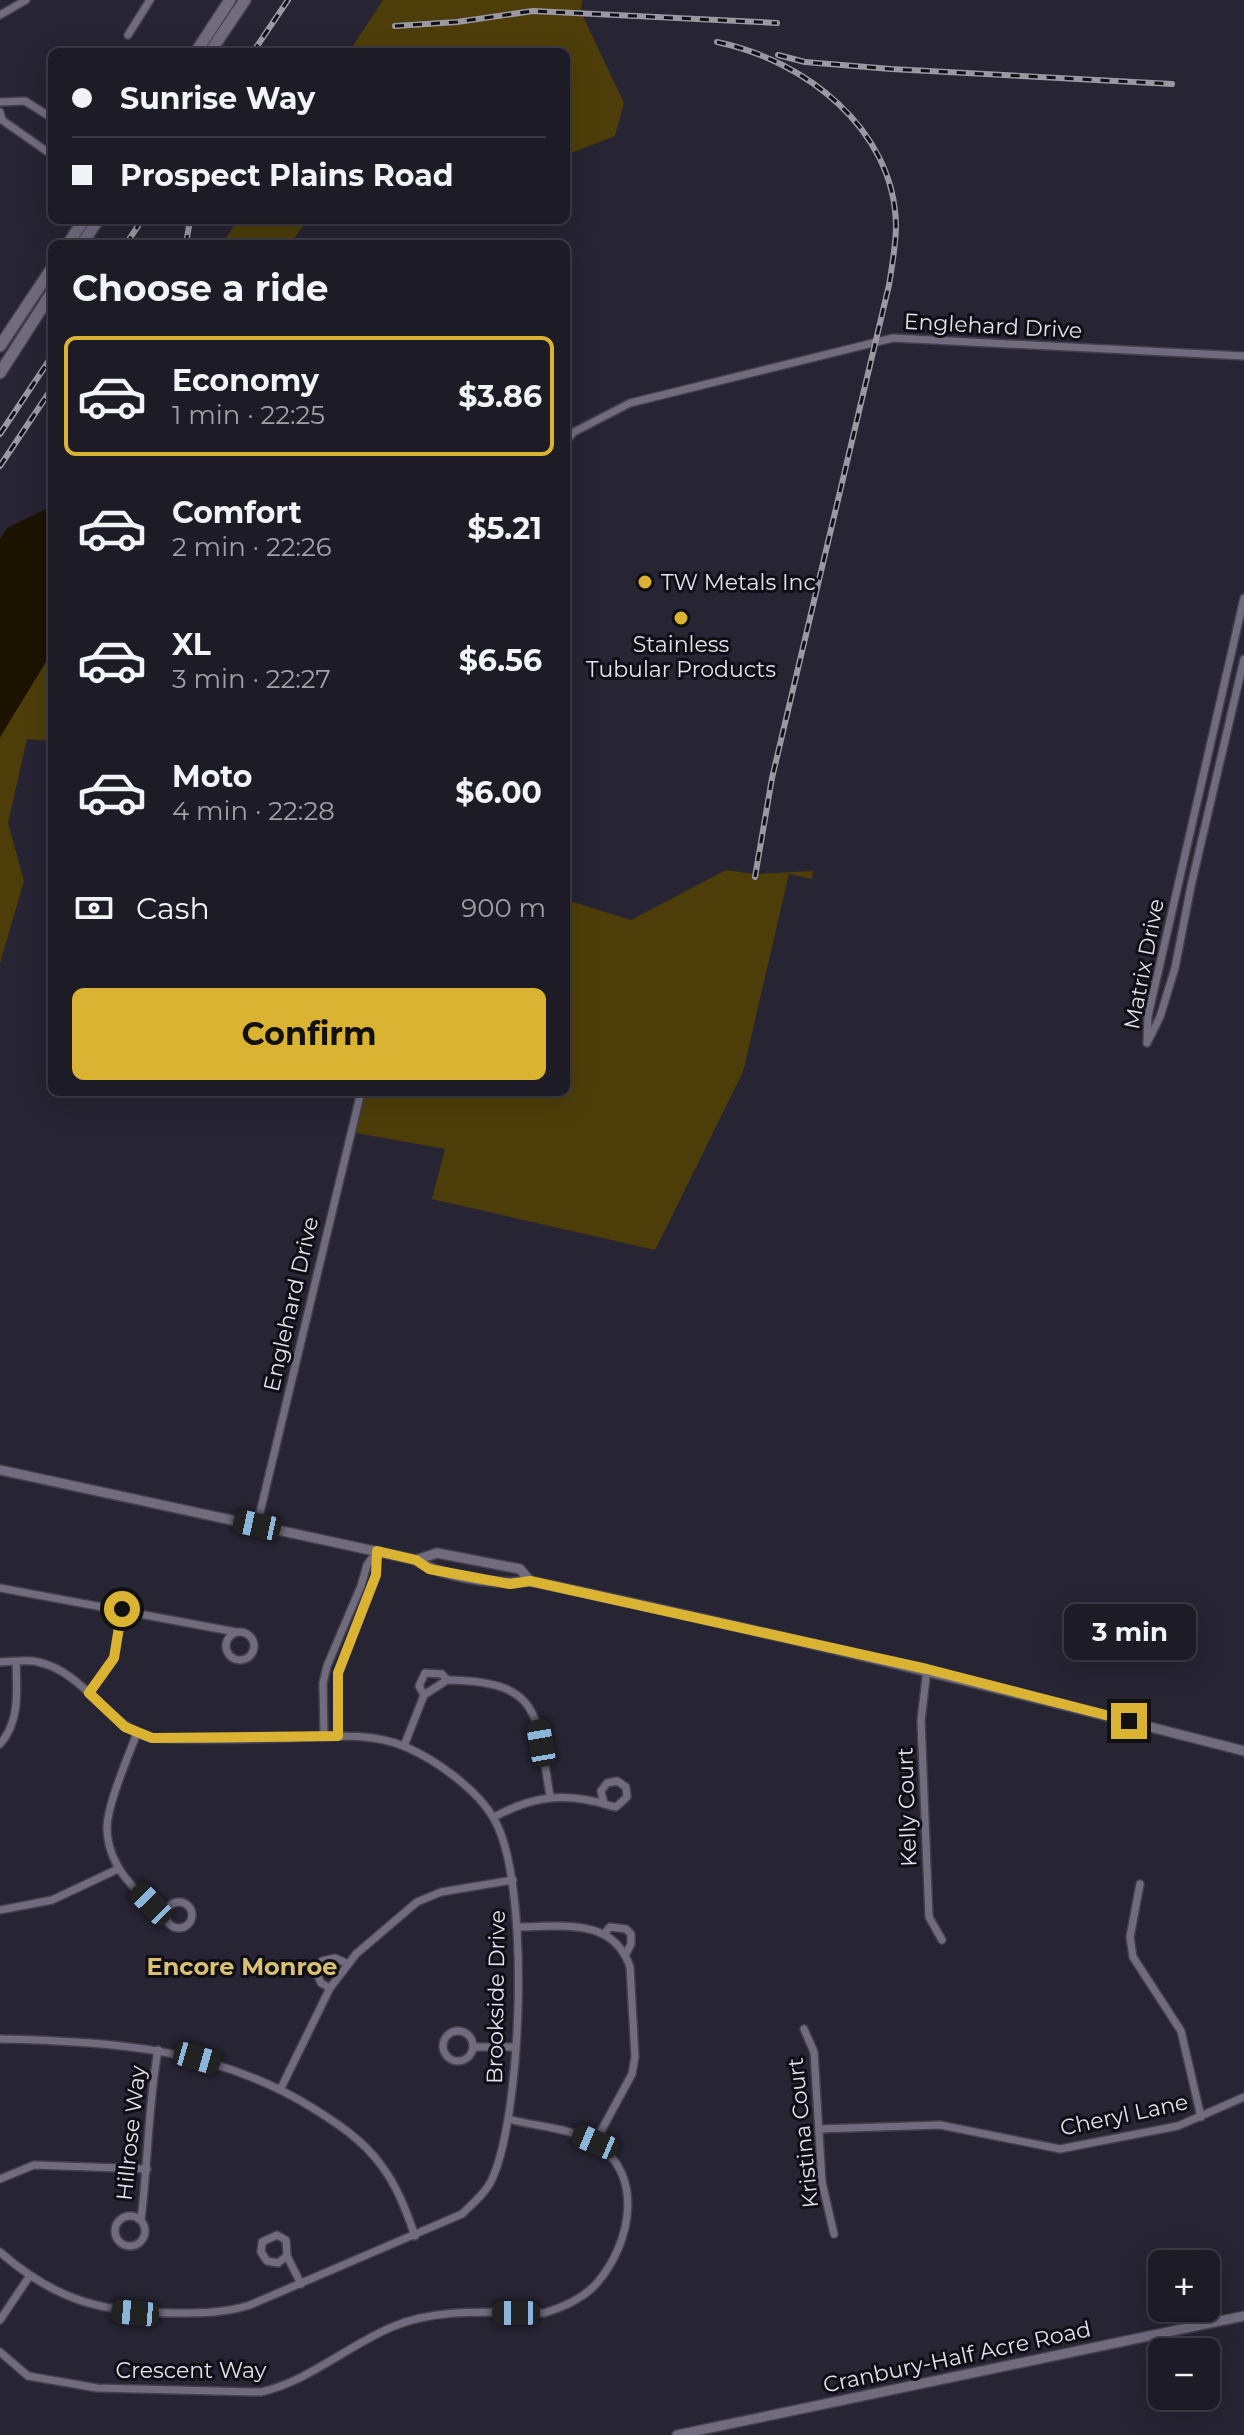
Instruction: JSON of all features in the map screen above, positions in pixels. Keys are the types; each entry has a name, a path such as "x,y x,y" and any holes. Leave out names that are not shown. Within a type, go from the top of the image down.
{"main road":[{"path":"199,48 230,0"},
{"path":"213,48 245,0"},
{"path":"0,346 48,274"},
{"path":"0,373 48,298"}],"street":[{"path":"0,15 26,0"},
{"path":"128,35 150,0"},
{"path":"0,102 25,101 48,115"},
{"path":"0,112 2,120 48,152"},
{"name":"Englehard Drive","path":"570,436 630,403 893,338 1244,356"},
{"name":"Matrix Drive","path":"1244,598 1148,1016 1147,1043 1160,1017 1175,968 1244,659"},
{"name":"Englehard Drive","path":"257,1525 360,1096"},
{"path":"0,1470 377,1551 416,1560 429,1569 510,1584 530,1581 927,1669 1244,1751"},
{"path":"324,1736 323,1683 327,1666 369,1559 377,1551"},
{"path":"338,1736 338,1673 376,1575 377,1551"},
{"path":"416,1560 437,1553 520,1569 530,1581"},
{"path":"0,1588 236,1632"},
{"path":"89,1693 114,1658 122,1609"},
{"name":"Brookside Drive","path":"0,1662 38,1662 52,1666 89,1693 115,1720 137,1733 161,1738 361,1736 404,1746 439,1763 494,1817 506,1847 513,1880 517,1927 514,2090 509,2119 494,2177 485,2192 462,2214 235,2310 135,2313 95,2307 29,2277 0,2252"},
{"path":"0,1744 9,1734 17,1703 16,1662"},
{"name":"Kelly Court","path":"927,1669 921,1721 929,1917 942,1940"},
{"path":"424,1695 419,1686 425,1673 442,1674 447,1680 511,1690 531,1706 537,1717 550,1796"},
{"path":"404,1746 424,1695 447,1680"},
{"path":"137,1733 107,1828 118,1869 151,1904 166,1912"},
{"path":"494,1817 520,1803 550,1796 604,1803"},
{"path":"0,1910 52,1900 118,1869"},
{"path":"281,2088 330,1988 346,1963 417,1902 441,1892 513,1880"},
{"path":"1140,1884 1130,1937 1133,1957 1181,2031 1201,2117"},
{"path":"509,2119 572,2133 595,2142 632,2074 635,2057 630,1967 626,1954 605,1933 587,1926 517,1927"},
{"path":"605,1933 610,1927 618,1926 631,1934 631,1944 626,1954"},
{"path":"330,1988 321,1983 317,1974 322,1961 335,1958 346,1963"},
{"name":"Kristina Court","path":"804,2029 814,2052 822,2182 834,2234"},
{"path":"459,2032 469,2036 473,2047 468,2057 457,2061 447,2056 443,2045 448,2035 459,2032"},
{"path":"0,2039 114,2042 222,2065 281,2088 344,2127 380,2162 398,2190 415,2236"},
{"path":"473,2047 515,2047"},
{"name":"Hillrose Way","path":"141,2220 129,2215 118,2220 114,2231 119,2242 130,2247 141,2242 145,2231 141,2220 150,2095 158,2050"},
{"name":"Cheryl Lane","path":"819,2129 940,2125 1060,2149 1178,2126 1244,2097"},
{"name":"Crescent Way","path":"0,2352 28,2376 97,2388 261,2392 287,2385 395,2325 432,2316 544,2313 561,2308 596,2285 614,2260 628,2218 624,2177 595,2142"},
{"path":"1,2176 34,2165 147,2169"},
{"path":"287,2256 278,2263 267,2261 261,2252 262,2242 271,2235 282,2236 288,2245 287,2256 301,2284"},
{"path":"0,2320 29,2277"},
{"name":"Cranbury-Half Acre Road","path":"677,2435 1244,2316"}],"shaded area":[{"path":"383,0 582,0 581,12 624,103 615,136 570,153 570,48 352,48"},
{"path":"235,224 304,224 293,240 225,240"},
{"path":"48,508 48,659 0,737 0,539 7,528"},
{"path":"48,659 48,741 27,739 8,823 24,881 0,963 0,737"},
{"path":"726,870 754,874 813,871 812,879 789,874 743,1072 655,1250 432,1199 445,1149 356,1133 365,1096 570,1096 570,901 631,920"}],"railway":[{"path":"256,48 288,0"},
{"path":"395,26 457,22 533,11 777,23"},
{"path":"717,42 750,51 781,65 811,82 838,104 861,129 879,158 891,190 896,225 889,285 772,778 755,877"},
{"path":"778,55 805,62 891,69 1172,84"},
{"path":"129,240 139,224"},
{"path":"187,240 189,224"},
{"path":"0,434 48,362"},
{"path":"0,466 48,394"}],"place":[{"name":"TW Metals Inc","path":"645,582"},
{"name":"Stainless Tubular Products","path":"681,618"}],"district":[{"name":"Encore Monroe","path":"242,1966"}],"route":[{"path":"122,1609 114,1658 89,1693 115,1720 152,1738 338,1736 338,1673 369,1598 376,1575 377,1551 416,1560 429,1569 510,1584 530,1581 791,1638 1129,1721"}]}
